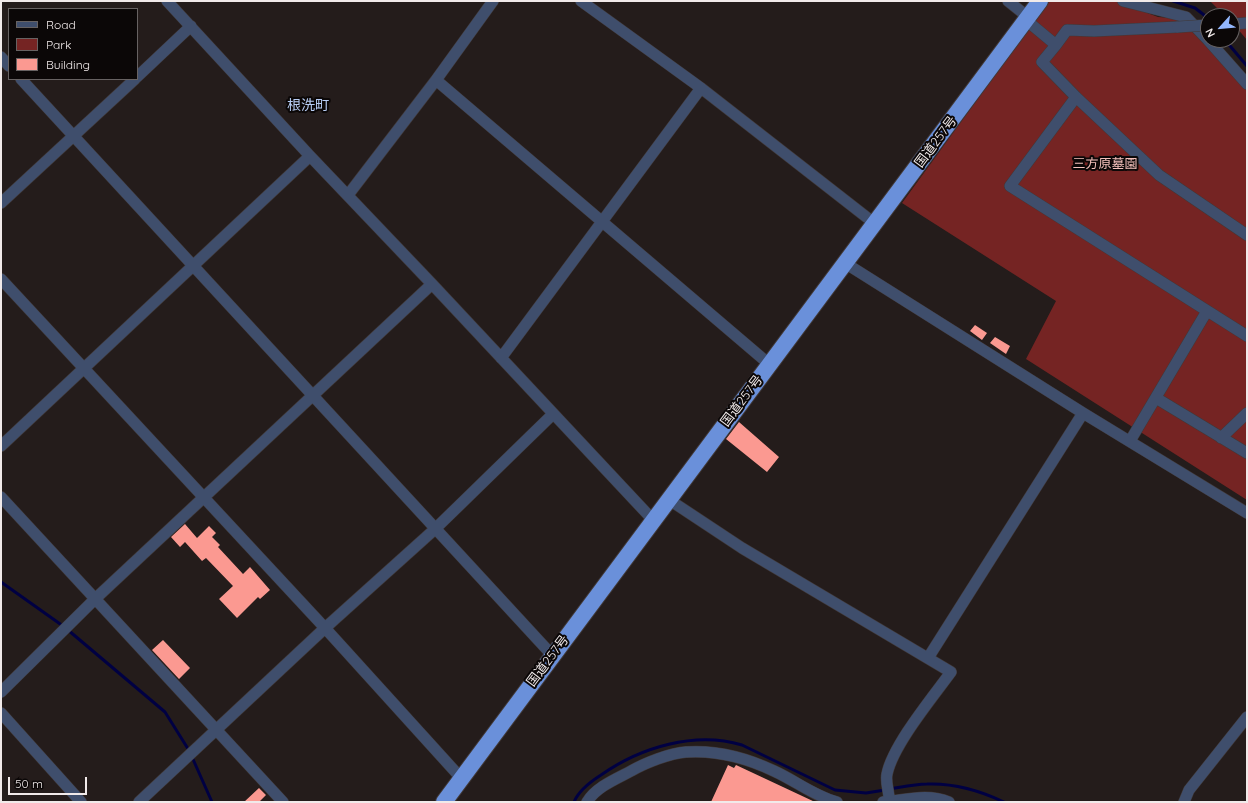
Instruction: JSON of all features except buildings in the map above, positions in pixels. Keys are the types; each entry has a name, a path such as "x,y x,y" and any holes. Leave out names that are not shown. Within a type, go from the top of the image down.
{"highway":[{"name":"国道257号","path":"444,802 1040,1"}],"street":[{"path":"167,1 310,156 653,520"},
{"path":"348,195 436,80 493,1"},
{"path":"581,1 701,88 874,223"},
{"path":"1008,1 1056,45"},
{"path":"1123,1 1186,17 1200,32"},
{"path":"138,76 191,26"},
{"path":"1200,26 1094,31 1067,30 1042,62 1076,97 1160,174 1247,235"},
{"path":"1215,48 1247,84"},
{"path":"1,57 8,65"},
{"path":"22,80 552,655"},
{"path":"1,203 134,80"},
{"path":"436,80 770,364"},
{"path":"501,358 701,88"},
{"path":"1076,97 1010,186 1247,336"},
{"path":"1,446 310,156"},
{"path":"845,263 1083,413 1247,513"},
{"path":"1,279 325,628 461,778"},
{"path":"1,692 95,599 204,499 312,395 432,284"},
{"path":"1130,442 1207,311"},
{"path":"1156,398 1247,454"},
{"path":"928,658 1083,413"},
{"path":"1221,438 1247,413"},
{"path":"140,802 185,758 325,628 435,529 553,414"},
{"path":"1,497 283,802"},
{"path":"668,499 742,548 951,672 900,745 890,764 887,777 887,800 920,796 941,799 949,802"},
{"path":"1,713 81,802"},
{"path":"1184,802 1189,790 1247,717"},
{"path":"587,802 590,797 605,785 644,764 685,752 733,755 774,771 823,798 837,802"}],"green space":[{"name":"三方原墓園","path":"1049,1 1116,1 1158,17 1186,19 1200,34 1200,48 1214,48 1247,83 1247,500 1026,359 1056,301 902,203"},
{"path":"1210,1 1247,1 1247,40 1240,32 1240,8 1217,8"}],"waterway":[{"path":"1173,1 1195,8 1200,12"},
{"path":"1232,48 1247,66"},
{"path":"1,582 63,626"},
{"path":"68,630 165,712 190,752"},
{"path":"574,802 589,783 617,765 633,757 669,744 706,740 724,741 742,745 835,790 866,793 885,790"},
{"path":"192,757 212,802"},
{"path":"890,789 922,784 957,786 986,794 1004,802"}],"district":[{"name":"根洗町","path":"308,106"}]}
